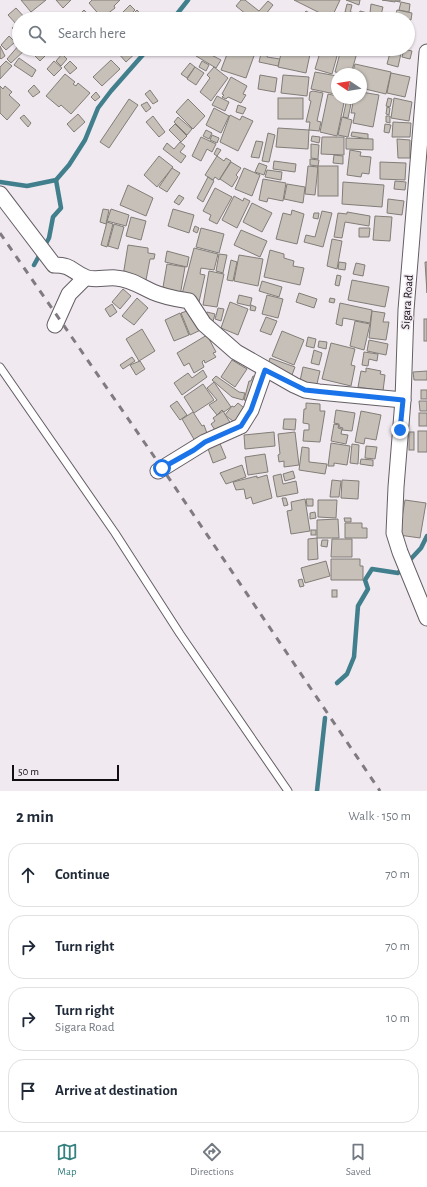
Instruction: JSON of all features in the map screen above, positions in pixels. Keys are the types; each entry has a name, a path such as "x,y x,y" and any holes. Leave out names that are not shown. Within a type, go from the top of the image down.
{"street":[{"name":"Sigara Road","path":"427,52 406,310 403,400 394,533 400,552 427,618"},
{"path":"0,194 54,264 63,264 72,268 85,278 116,278 137,282 167,297 189,301 204,324 236,352 265,370 305,390 403,400"},
{"path":"55,325 69,294 85,278"},
{"path":"158,471 205,442 241,426 251,410 265,370"}],"lane":[{"path":"0,367 115,533 180,634 288,791"}],"building":[{"path":"21,0 46,0 31,12"},
{"path":"56,0 71,0 63,8"},
{"path":"92,0 120,0 114,6 115,8 110,12 97,12 89,3"},
{"path":"241,0 245,0 259,11 268,1 273,5 268,12 243,12 236,6"},
{"path":"294,0 340,0 334,12 318,12"},
{"path":"346,0 360,0 359,5"},
{"path":"382,0 400,0 400,2 395,2"},
{"path":"401,2 410,4 409,12 399,10"},
{"path":"347,4 352,5 350,12 345,12"},
{"path":"371,4 383,7 382,12 370,12"},
{"path":"130,5 135,10 133,12 123,12"},
{"path":"16,8 20,12 12,12 12,19 8,15"},
{"path":"397,10 407,12 396,12"},
{"path":"9,36 12,39 12,45 6,50 1,45"},
{"path":"0,46 5,56 1,59 0,58"},
{"path":"12,53 12,56 18,56 11,63 7,59"},
{"path":"35,56 45,56 40,61"},
{"path":"60,56 64,56 67,59 61,66 56,61"},
{"path":"121,56 132,56 126,62"},
{"path":"196,56 213,56 221,60 216,68"},
{"path":"226,56 254,56 246,78 221,70"},
{"path":"260,56 280,59 278,66 259,62"},
{"path":"280,56 310,56 306,73 278,67"},
{"path":"319,56 337,56 334,68 331,68 331,74 315,69"},
{"path":"339,56 356,56 353,68 336,68"},
{"path":"389,56 400,56 398,67 387,64"},
{"path":"402,56 411,56 410,59"},
{"path":"19,58 36,70 32,77 14,65"},
{"path":"111,60 120,69 102,86 93,77"},
{"path":"6,61 12,66 0,79 0,67"},
{"path":"54,61 62,68 54,76 47,69"},
{"path":"70,61 77,68 70,74 64,67"},
{"path":"202,61 209,65 206,71 199,67"},
{"path":"190,63 195,67 187,78 181,74"},
{"path":"355,64 391,72 386,94 367,89 367,68 354,68"},
{"path":"195,67 204,73 196,85 187,79"},
{"path":"214,67 228,78 211,101 200,92 210,78 207,75"},
{"path":"315,72 331,75 331,93 311,89"},
{"path":"391,73 410,77 405,97 387,93"},
{"path":"65,74 75,82 73,84 76,86 78,83 90,93 71,114 61,105 59,107 46,96"},
{"path":"260,75 277,78 275,92 258,89"},
{"path":"283,75 309,77 307,96 281,93"},
{"path":"231,77 247,86 243,94 246,95 241,103 228,97 226,99 222,97 224,95 222,94"},
{"path":"34,85 40,92 33,97 28,91"},
{"path":"0,86 3,89 5,86 12,92 9,95 20,105 7,120 0,113"},
{"path":"150,90 158,101 153,104 145,94"},
{"path":"313,91 323,93 317,121 321,122 319,131 309,130 310,122 306,122 311,101 309,100 310,92"},
{"path":"96,92 100,97 95,101 91,97"},
{"path":"367,93 379,95 373,127 353,123 355,113 351,113 353,104 367,104"},
{"path":"328,94 331,95 331,104 344,104 337,136 320,132"},
{"path":"217,96 229,102 225,111 212,105"},
{"path":"278,98 303,98 303,119 278,119"},
{"path":"388,98 392,99 390,107 386,106"},
{"path":"394,98 412,102 409,121 391,118"},
{"path":"129,99 138,105 109,148 100,142"},
{"path":"188,99 205,116 193,129 176,112"},
{"path":"147,102 151,108 146,112 141,105"},
{"path":"346,104 351,104 348,118 343,117"},
{"path":"238,105 246,108 243,114 236,112"},
{"path":"387,107 390,108 389,115 386,114"},
{"path":"214,108 229,116 221,133 206,125"},
{"path":"78,114 85,122 74,132 67,124"},
{"path":"24,115 31,123 28,127 20,118"},
{"path":"230,115 240,120 242,116 253,121 238,151 220,142"},
{"path":"153,116 165,132 159,137 146,122"},
{"path":"386,116 390,116 390,123 386,122"},
{"path":"178,117 192,129 187,135 174,122"},
{"path":"342,117 352,120 348,137 338,135"},
{"path":"393,122 411,123 410,137 392,137"},
{"path":"175,124 187,136 181,142 169,130"},
{"path":"385,124 391,125 389,133 384,132"},
{"path":"278,128 309,130 308,149 276,147"},
{"path":"206,130 212,133 209,139 203,136"},
{"path":"352,132 368,134 368,139 351,136"},
{"path":"268,133 275,135 269,162 262,161"},
{"path":"212,135 219,138 217,143 210,140"},
{"path":"312,136 320,137 319,143 311,141"},
{"path":"201,137 216,144 212,152 207,149 201,161 192,156"},
{"path":"322,137 344,137 344,155 321,154"},
{"path":"346,138 373,139 373,150 346,149"},
{"path":"397,139 410,140 410,158 398,158"},
{"path":"256,141 263,142 259,158 251,157"},
{"path":"180,142 185,146 180,152 186,156 181,163 163,149 167,143 174,149"},
{"path":"311,144 319,145 318,159 311,158"},
{"path":"217,148 221,150 217,156 214,154"},
{"path":"350,150 361,152 360,156 371,157 369,174 362,173 361,177 347,175"},
{"path":"334,155 343,156 343,164 333,163"},
{"path":"159,156 173,167 157,187 144,175"},
{"path":"217,156 224,161 226,158 231,161 219,180 215,177 213,180 205,175"},
{"path":"310,159 319,160 318,166 310,165"},
{"path":"274,161 296,164 295,172 273,169"},
{"path":"231,162 241,168 236,175 238,177 232,187 220,179"},
{"path":"380,162 406,163 405,180 380,179"},
{"path":"259,163 267,166 264,175 255,172"},
{"path":"308,166 318,167 315,195 305,194"},
{"path":"318,166 338,166 338,196 318,196"},
{"path":"172,168 180,173 167,192 159,187"},
{"path":"244,168 260,175 252,196 235,189"},
{"path":"267,170 282,172 281,180 265,177"},
{"path":"208,177 214,181 203,202 197,198"},
{"path":"263,179 286,183 283,201 268,198 267,202 259,200"},
{"path":"395,181 406,182 405,190 394,189"},
{"path":"343,182 384,185 382,207 342,204"},
{"path":"287,184 305,187 303,203 284,199"},
{"path":"128,185 153,198 146,216 120,205"},
{"path":"215,188 232,197 217,224 209,220 211,215 203,211"},
{"path":"179,195 184,198 179,205 174,202"},
{"path":"234,196 243,201 244,198 250,201 237,228 222,220"},
{"path":"388,199 404,201 402,215 387,213"},
{"path":"252,203 272,213 262,232 243,222"},
{"path":"103,209 109,210 106,224 100,222"},
{"path":"111,209 129,215 126,226 107,221"},
{"path":"173,209 194,215 189,233 168,226"},
{"path":"292,210 304,214 297,244 276,239 283,213 291,215"},
{"path":"322,211 332,213 323,247 304,242 306,235 315,237"},
{"path":"347,212 370,216 369,226 345,222 342,238 334,237 338,213 347,214"},
{"path":"314,213 319,213 318,219 313,218"},
{"path":"375,216 392,217 390,241 373,240"},
{"path":"131,217 146,221 141,240 126,236"},
{"path":"107,222 113,224 107,247 101,245"},
{"path":"114,224 124,227 118,249 108,246"},
{"path":"195,226 199,228 197,233 193,231"},
{"path":"201,228 224,234 219,253 196,247"},
{"path":"359,228 370,228 369,237 359,237"},
{"path":"241,230 267,241 260,257 234,245"},
{"path":"332,239 342,241 337,269 327,266"},
{"path":"128,245 148,248 148,253 155,254 154,259 150,259 146,280 123,276"},
{"path":"194,248 218,254 214,270 201,268 200,274 205,275 199,302 181,298"},
{"path":"270,250 284,254 284,258 294,261 293,266 304,268 300,285 264,277"},
{"path":"167,251 189,257 187,267 165,262"},
{"path":"219,254 227,255 223,273 216,271"},
{"path":"239,255 263,259 258,286 234,281"},
{"path":"231,260 237,262 233,281 227,280"},
{"path":"339,262 346,263 345,270 338,269"},
{"path":"425,262 427,262 427,293"},
{"path":"356,263 365,265 363,276 353,274"},
{"path":"167,264 185,267 180,296 162,293"},
{"path":"209,271 224,274 217,307 203,305"},
{"path":"337,275 341,276 339,286 335,285"},
{"path":"352,280 389,287 385,307 348,300"},
{"path":"262,281 282,287 279,297 259,291"},
{"path":"123,289 131,296 120,309 112,302"},
{"path":"299,293 317,299 314,308 296,302"},
{"path":"239,295 252,298 250,306 237,303"},
{"path":"267,295 283,299 278,318 262,314"},
{"path":"137,298 148,308 134,325 122,316"},
{"path":"330,298 335,299 334,303 329,302"},
{"path":"230,302 248,309 238,335 221,328"},
{"path":"340,303 372,310 370,323 343,318 342,326 336,324"},
{"path":"112,304 117,312 110,317 105,309"},
{"path":"251,305 256,307 255,311 250,310"},
{"path":"218,308 224,309 221,321 215,319"},
{"path":"193,309 205,328 190,335 181,313"},
{"path":"372,311 385,313 383,322 389,322 386,340 369,338"},
{"path":"207,312 215,314 212,325 204,324"},
{"path":"180,313 189,335 174,341 165,320"},
{"path":"266,317 277,321 271,335 260,331"},
{"path":"424,319 427,319 427,341 424,341"},
{"path":"355,321 370,324 364,350 350,346"},
{"path":"142,329 155,351 139,361 126,339"},
{"path":"282,331 304,340 294,365 272,356"},
{"path":"207,335 216,352 213,353 216,357 205,363 204,360 202,362 204,367 194,373 189,363 184,366 177,353"},
{"path":"308,337 316,339 314,348 306,346"},
{"path":"369,340 388,344 386,355 367,351"},
{"path":"319,341 327,342 326,349 318,347"},
{"path":"331,343 355,349 351,365 355,366 351,386 322,379"},
{"path":"314,350 322,353 319,365 311,363"},
{"path":"364,352 378,354 377,361 369,359 368,366 362,365"},
{"path":"132,357 135,361 123,369 120,365"},
{"path":"270,358 295,367 292,375 268,365"},
{"path":"232,360 247,369 235,387 221,377"},
{"path":"140,361 145,369 136,375 130,365"},
{"path":"303,367 320,371 316,388 307,386 308,383 300,381"},
{"path":"366,368 381,371 380,374 385,375 383,391 358,387 361,371 366,372"},
{"path":"203,370 207,377 182,395 174,383 188,373 192,378"},
{"path":"427,371 427,380 414,380 413,372"},
{"path":"216,376 239,392 245,393 243,400 232,397 212,380"},
{"path":"253,376 259,377 253,402 244,400 249,381 251,381"},
{"path":"214,382 231,407 224,412 222,410 217,415 209,405 217,400 207,388"},
{"path":"203,384 214,400 194,413 184,397"},
{"path":"421,390 427,390 427,399 421,399"},
{"path":"177,401 187,415 180,420 170,406"},
{"path":"419,401 427,401 427,411 420,411"},
{"path":"238,403 248,411 238,425 225,415 232,406 234,407"},
{"path":"306,403 320,404 320,411 325,411 320,442 303,441 304,430 309,430 309,424 303,423"},
{"path":"336,410 355,413 352,431 342,430 343,428 339,427 339,424 334,423"},
{"path":"223,411 231,424 217,433 211,424 215,421 213,418"},
{"path":"361,411 381,415 376,440 365,438 364,444 355,442"},
{"path":"193,412 202,426 204,425 208,436 195,441 182,419"},
{"path":"419,413 427,413 427,426 419,426"},
{"path":"284,419 296,419 295,430 283,429"},
{"path":"334,424 339,425 338,428 342,429 341,434 348,435 346,444 331,441"},
{"path":"418,431 427,431 427,452 418,452"},
{"path":"274,432 275,446 245,449 244,435"},
{"path":"295,432 299,465 284,467 284,461 279,462 278,455 280,454 278,434"},
{"path":"409,432 414,432 414,450 409,450"},
{"path":"218,439 226,458 213,463 206,443"},
{"path":"331,443 350,446 347,465 334,463 334,466 328,466"},
{"path":"352,444 359,445 358,464 350,463"},
{"path":"366,446 377,447 375,459 365,458"},
{"path":"302,447 309,448 309,462 327,464 325,474 299,470"},
{"path":"265,454 268,472 248,475 245,457"},
{"path":"361,459 373,460 373,466 360,464"},
{"path":"242,465 246,477 226,484 220,473"},
{"path":"293,471 295,478 285,481 283,474"},
{"path":"281,474 283,484 296,481 298,493 277,497 273,476"},
{"path":"267,475 272,498 253,504 251,497 246,499 244,489 236,490 233,482 257,476 257,478"},
{"path":"332,480 341,481 339,497 330,497"},
{"path":"342,480 359,481 358,499 341,498"},
{"path":"282,498 286,498 288,505 284,506"},
{"path":"305,499 310,531 291,534 287,511 292,510 291,502"},
{"path":"306,499 313,499 313,506 307,506"},
{"path":"318,500 337,500 336,518 318,517"},
{"path":"405,500 426,503 420,538 399,535"},
{"path":"315,512 316,518 310,519 310,513"},
{"path":"344,518 351,518 351,522 345,522"},
{"path":"338,519 339,538 317,538 317,520"},
{"path":"345,523 362,523 362,528 367,528 367,538 345,538"},
{"path":"311,530 316,530 316,535 311,535"},
{"path":"317,538 318,559 308,560 308,539"},
{"path":"332,539 352,539 352,557 331,557"},
{"path":"322,540 328,540 327,547 321,546"},
{"path":"331,559 360,559 360,566 363,566 363,580 331,580"},
{"path":"326,561 330,576 305,583 301,568"},
{"path":"302,579 304,586 300,587 298,580"},
{"path":"332,590 337,590 337,597 332,597"}],"waterway":[{"path":"179,12 188,0"},
{"path":"0,182 27,186 56,180 69,165 85,140 98,108 142,56"},
{"path":"34,265 49,238 53,217 61,208 56,180"},
{"path":"408,562 421,548 427,536"},
{"path":"337,683 347,674 354,657 358,606 368,589 365,580 372,569 398,573 403,568"},
{"path":"317,791 325,718"}],"railway":[{"path":"0,233 162,468 380,791"}],"route":[{"path":"162,468 220,434 241,426 251,410 265,370 305,390 403,400 400,430"}]}
